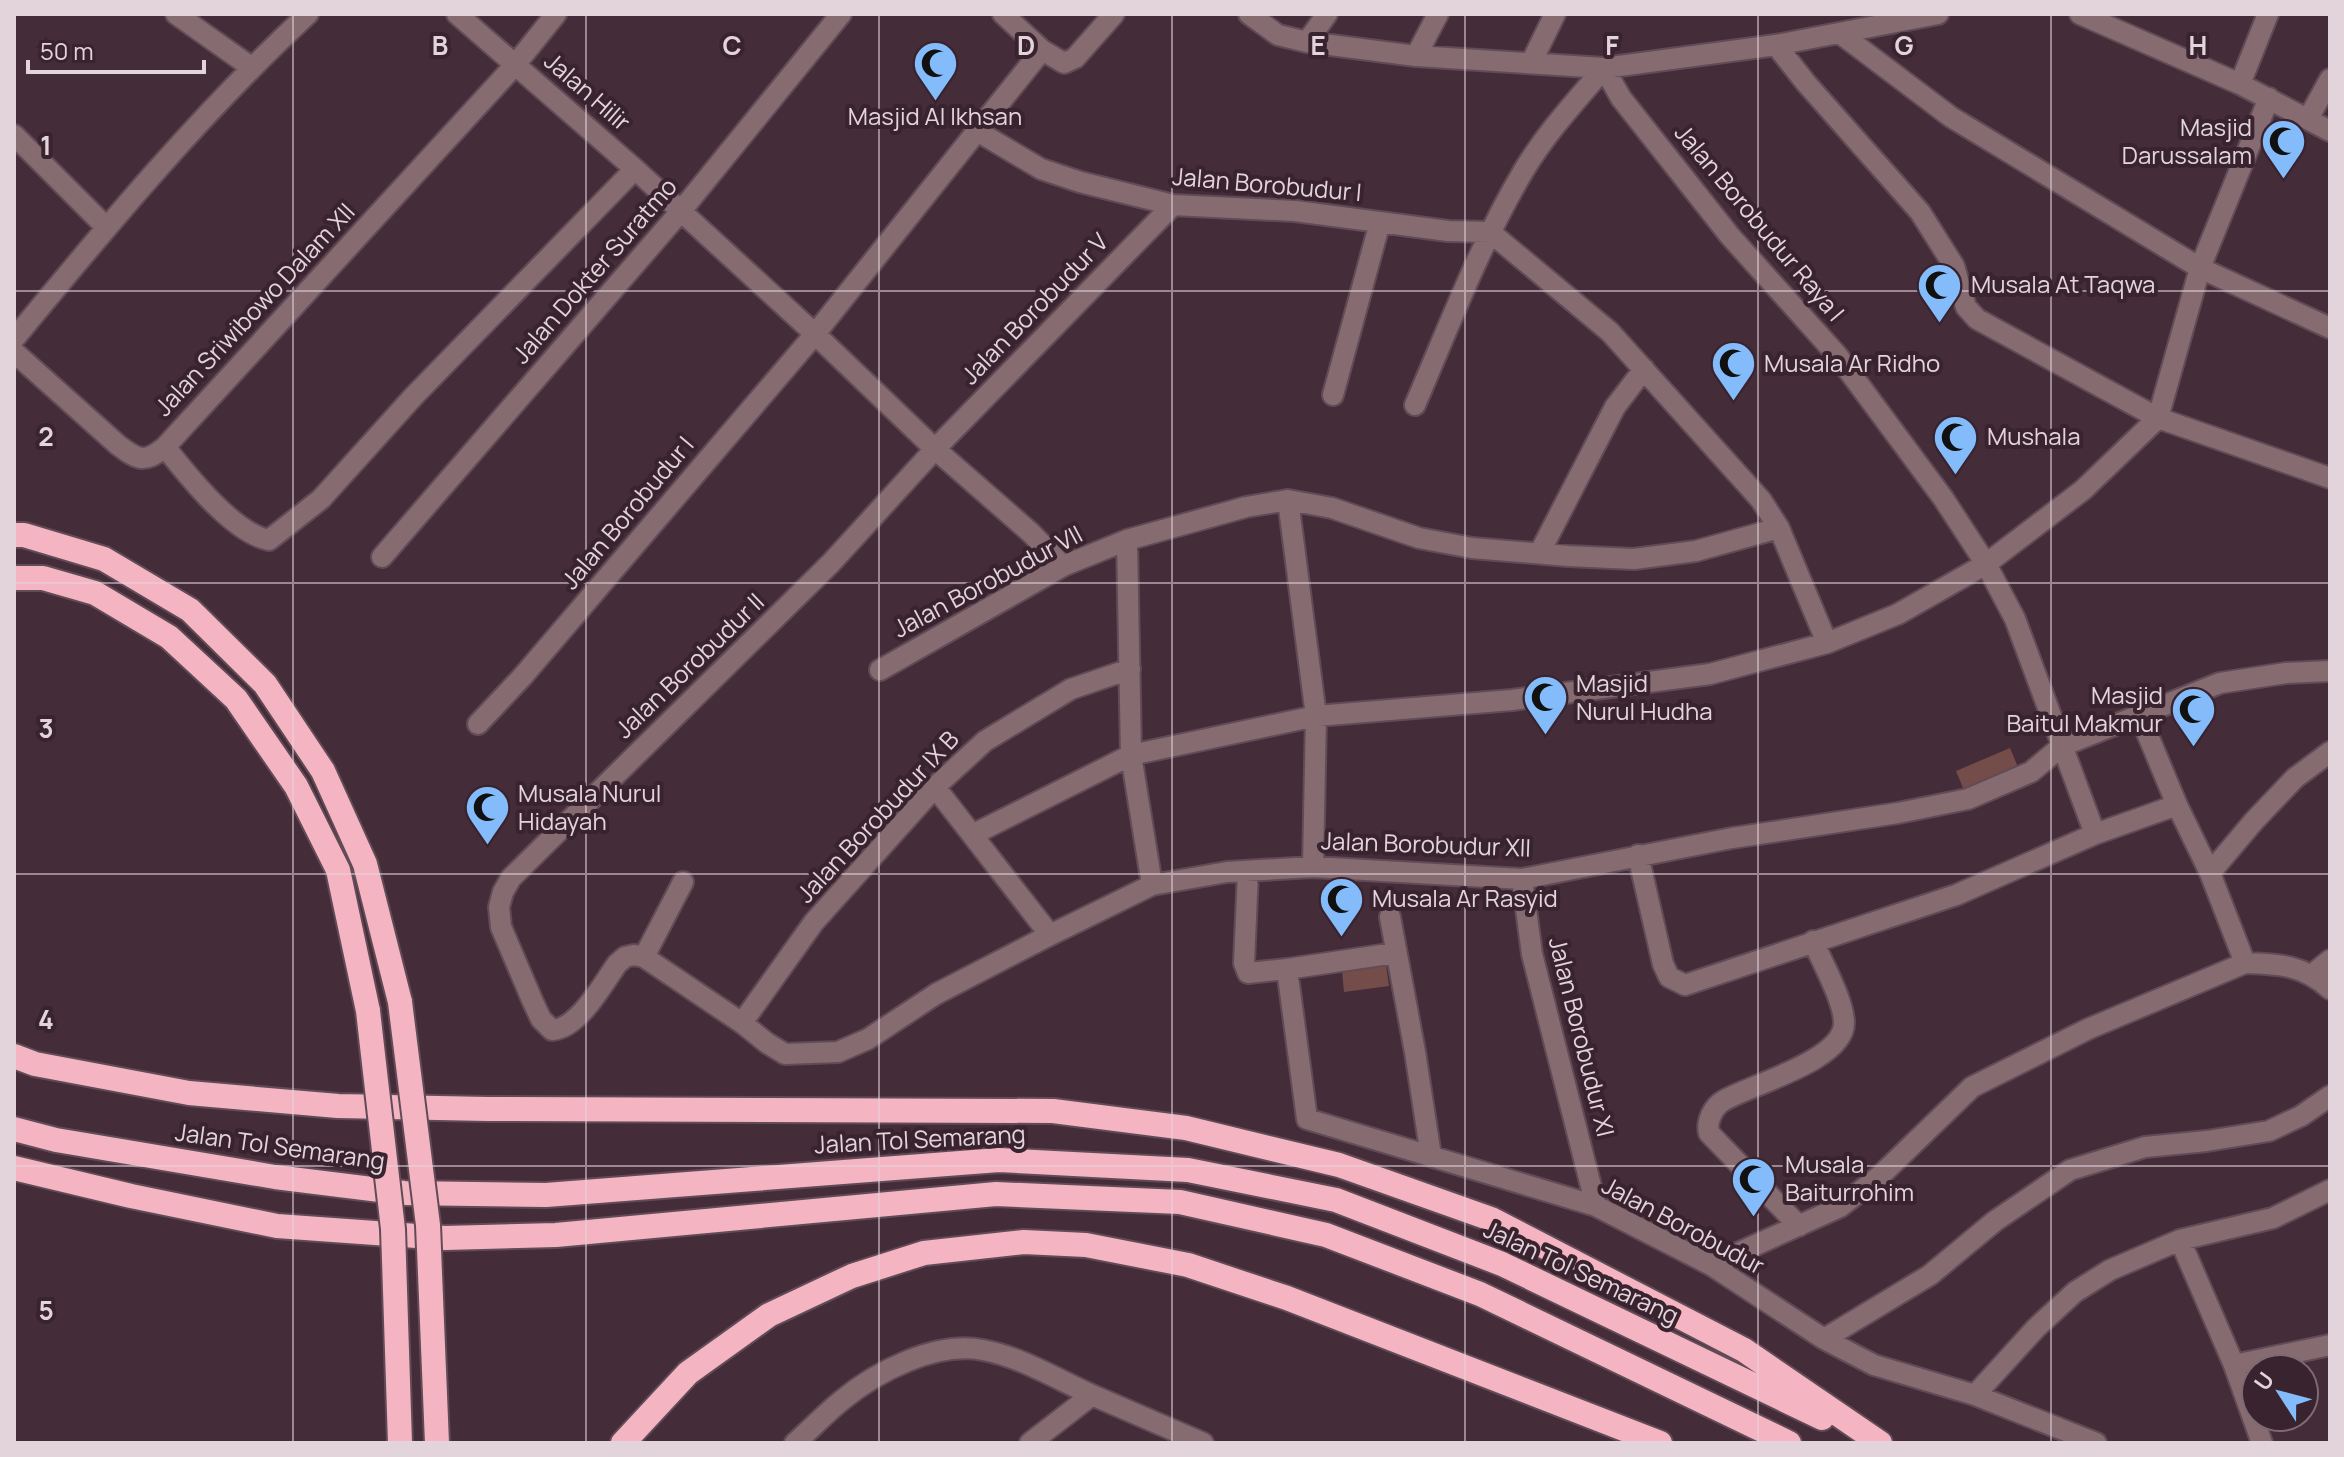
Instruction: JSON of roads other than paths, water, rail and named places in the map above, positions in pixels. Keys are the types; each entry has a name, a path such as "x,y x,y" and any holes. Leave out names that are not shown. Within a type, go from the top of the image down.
{"highway":[{"path":"14,535 24,535 104,559 190,610 265,684 323,771 365,864 400,1002 428,1225 437,1443"},
{"path":"14,578 43,578 95,593 169,637 236,699 296,786 338,870 368,1011 393,1229 400,1443"},
{"path":"14,1056 35,1064 189,1093 338,1106 1053,1111 1186,1128 1339,1165 1491,1219 1744,1350 1878,1443"},
{"name":"Jalan Tol Semarang","path":"14,1129 56,1140 275,1177 404,1193 546,1195 999,1160 1188,1170 1336,1200 1502,1264 1878,1443"},
{"path":"14,1168 277,1226 445,1238 556,1235 996,1194 1180,1202 1326,1235 1480,1294 1789,1443"},
{"path":"623,1443 688,1373 769,1315 852,1276 924,1253 1024,1242 1086,1245 1188,1265 1287,1298 1660,1443"}],"street":[{"path":"176,14 251,67"},
{"path":"14,339 106,227 251,67 308,14"},
{"name":"Jalan Hilir","path":"457,14 681,211"},
{"name":"Jalan Sriwibowo Dalam XII","path":"14,352 130,454 142,459 151,458 165,447 515,65 556,14"},
{"name":"Jalan Dokter Suratmo","path":"382,557 681,211 841,14"},
{"path":"1003,14 1042,50 1064,63 1075,58 1114,14"},
{"path":"1249,14 1278,35 1307,42 1416,56 1604,68 1776,45 1938,14"},
{"path":"1307,42 1327,14"},
{"path":"1416,56 1438,14"},
{"path":"1531,63 1555,14"},
{"path":"2080,14 2240,84 2330,131"},
{"path":"2240,84 2268,14"},
{"path":"1841,34 1951,117 2200,268 2330,328"},
{"path":"1776,45 1920,212 1954,266 1966,307 1977,319 2158,418 2330,478"},
{"path":"977,131 1042,50"},
{"path":"1415,405 1490,232 1525,167 1604,68"},
{"name":"Jalan Borobudur Raya I","path":"1604,68 1621,98 1730,236 1837,355 1943,498 1986,564 2015,619 2095,834"},
{"path":"2308,119 2330,79"},
{"path":"974,834 1131,755 1316,716 1512,700 1695,676 1827,643 1898,614 1986,564 2083,490 2158,418 2200,268 2269,98"},
{"name":"Jalan Borobudur I","path":"478,724 523,676 815,334 977,131 1041,169 1173,205 1295,211 1448,231 1490,232"},
{"path":"14,135 106,227"},
{"path":"165,447 193,483 242,528 257,538 269,540 321,499 413,397 635,169"},
{"name":"Jalan Borobudur V","path":"935,449 1173,205"},
{"path":"681,211 1063,566"},
{"path":"1333,395 1380,222"},
{"path":"1490,232 1610,332 1761,500 1779,528 1827,643"},
{"path":"1540,552 1615,407 1644,369"},
{"name":"Jalan Borobudur II","path":"644,957 625,957 573,1021 563,1028 552,1030 541,1019 501,927 499,907 503,892 511,878 831,563 935,449"},
{"path":"1288,500 1316,716 1313,867"},
{"name":"Jalan Borobudur VII","path":"880,670 1063,566 1127,540 1246,507 1288,500 1332,508 1419,538 1472,548 1634,559 1696,551 1779,528"},
{"path":"1127,540 1131,755 1152,885"},
{"name":"Jalan Borobudur IX B","path":"742,1023 814,922 935,787 985,741 1071,689 1130,669"},
{"name":"Jalan Borobudur XII","path":"742,1023 785,1054 838,1052 868,1039 936,994 1152,885 1227,872 1313,867 1522,879 1732,838 1898,813 1968,799 2031,772 2062,746 2220,683 2286,673 2330,671"},
{"path":"2139,714 2177,805 2210,873 2245,963"},
{"path":"2210,873 2295,778 2330,752"},
{"path":"935,787 1050,935"},
{"path":"1638,855 1663,964 1669,977 1685,985 1956,895 2095,834 2177,805"},
{"path":"1248,871 1245,970 1251,973 1287,969 1395,953"},
{"name":"Jalan Borobudur XI","path":"1522,879 1532,954 1596,1206"},
{"path":"683,882 644,957 742,1023"},
{"path":"1390,917 1431,1156"},
{"path":"1799,1226 1709,1133 1707,1127 1721,1102 1784,1075 1820,1055 1838,1039 1844,1026 1842,1010 1813,941"},
{"path":"2313,974 2330,960"},
{"path":"1711,1265 1840,1207 1882,1174 1972,1087 2088,1029 2245,963 2278,964 2313,974 2330,989"},
{"name":"Jalan Borobudur","path":"1287,969 1307,1119 1596,1206 1711,1265 1824,1339 1874,1365 1975,1395 2096,1443"},
{"path":"1824,1339 1930,1275 1995,1221 2070,1170 2145,1147 2269,1131 2301,1116 2330,1096"},
{"path":"1975,1395 2036,1328 2075,1292 2110,1270 2180,1240 2273,1218 2330,1190"},
{"path":"2180,1240 2234,1365 2262,1443"},
{"path":"2234,1365 2330,1345"},
{"path":"795,1443 861,1385 921,1354 944,1349 983,1350 1010,1358 1203,1443"},
{"path":"1030,1443 1092,1395"}],"place":[{"name":"Masjid Al Ikhsan","path":"935,102"},
{"name":"Masjid Darussalam","path":"2283,181"},
{"name":"Musala At Taqwa","path":"1940,324"},
{"name":"Musala Ar Ridho","path":"1733,403"},
{"name":"Mushala","path":"1956,476"},
{"name":"Masjid Nurul Hudha","path":"1545,737"},
{"name":"Masjid Baitul Makmur","path":"2194,749"},
{"name":"Musala Nurul Hidayah","path":"487,847"},
{"name":"Musala Ar Rasyid","path":"1341,938"},
{"name":"Musala Baiturrohim","path":"1754,1218"}]}
